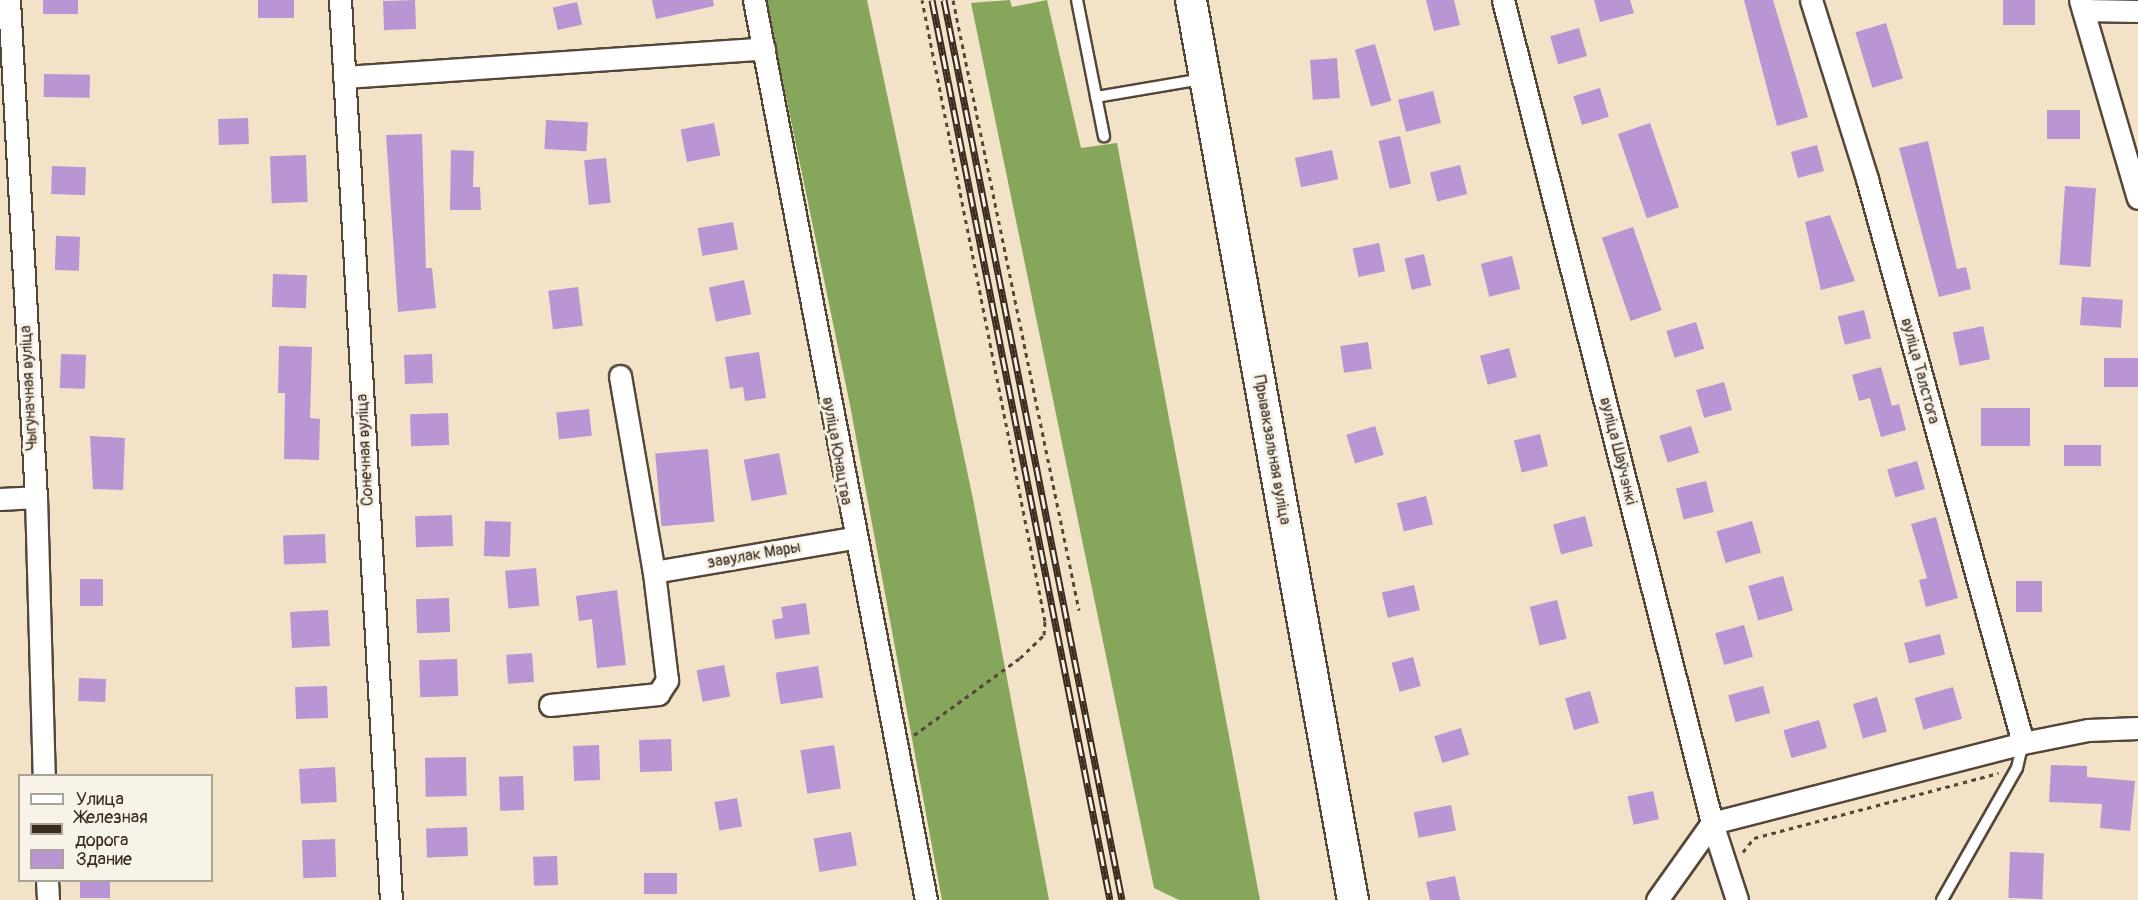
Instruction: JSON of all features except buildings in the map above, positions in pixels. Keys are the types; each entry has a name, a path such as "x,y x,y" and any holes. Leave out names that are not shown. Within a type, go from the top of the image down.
{"street":[{"name":"Чыгуначная вуліца","path":"9,0 7,134 36,497 44,774"},
{"name":"Сонечная вуліца","path":"340,0 391,900"},
{"name":"вуліца Юнацтва","path":"753,0 764,48 853,538 926,900"},
{"name":"Прывакзальная вуліца","path":"1191,0 1353,900"},
{"name":"вуліца Шаўчэнкі","path":"1503,0 1713,823 1737,900"},
{"name":"вуліца Талстога","path":"1811,0 1867,179 2024,744"},
{"path":"2138,11 2081,5 2138,198"},
{"path":"344,77 764,48"},
{"path":"550,705 658,694 667,680 654,572 620,376"},
{"path":"0,499 36,497"},
{"name":"завулак Мары","path":"654,572 853,538"},
{"path":"1657,900 1713,823 2024,744 2088,730 2138,728"},
{"path":"47,882 48,900"}],"lane":[{"path":"1077,0 1104,136"},
{"path":"1096,97 1206,78"},
{"path":"1942,900 2017,768 2024,744"}],"path":[{"path":"895,748 1020,658 1044,636 1045,621 922,0"},
{"path":"953,0 1079,610"},
{"path":"1742,856 1754,838 2017,768"}],"green space":[{"path":"766,0 867,0 973,499 1049,900 942,900 850,405"},
{"path":"1010,0 1012,7 1047,0 1081,148 1117,143 1260,900 1179,900 1154,888 971,3"}],"railway":[{"path":"932,0 1110,900"},
{"path":"944,0 1122,900"}]}
